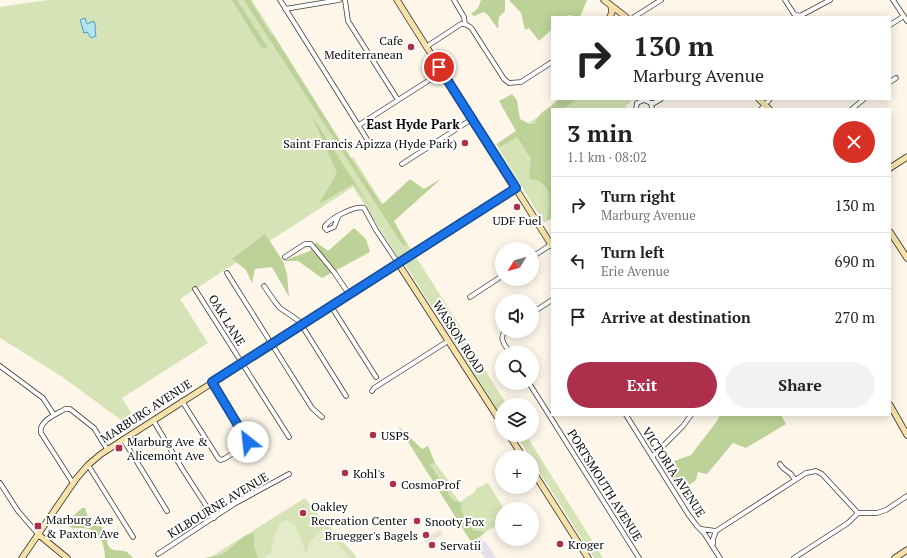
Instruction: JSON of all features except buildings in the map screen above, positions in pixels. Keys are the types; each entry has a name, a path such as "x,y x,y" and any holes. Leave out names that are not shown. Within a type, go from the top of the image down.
{"street":[{"path":"280,0 370,144"},
{"path":"285,9 338,0"},
{"path":"345,0 348,21 398,100"},
{"path":"397,0 551,243"},
{"path":"454,0 467,25 504,79 509,83 521,82 551,63"},
{"path":"604,0 625,16"},
{"path":"636,16 661,0"},
{"path":"785,0 794,14 800,16 830,0"},
{"path":"893,0 907,21"},
{"path":"610,16 612,12 611,6"},
{"path":"891,24 904,16"},
{"path":"426,47 461,24 467,25"},
{"path":"358,125 442,72"},
{"path":"891,81 896,78"},
{"path":"636,108 637,103 641,100"},
{"path":"647,100 651,103 652,108"},
{"path":"651,103 659,100"},
{"path":"853,108 863,100"},
{"path":"402,164 472,120"},
{"path":"891,167 907,157"},
{"name":"MARBURG AVENUE","path":"22,558 73,483 88,465 108,449 271,343 516,188"},
{"path":"338,217 352,209 360,207 364,208 376,230 400,261"},
{"path":"891,234 907,258"},
{"path":"285,257 305,244 311,244 334,272 349,294"},
{"path":"539,253 551,246"},
{"name":"WASSON ROAD","path":"400,261 448,341 495,413"},
{"path":"227,273 312,408 322,417"},
{"path":"470,297 495,281"},
{"path":"264,286 280,308 298,320 301,324 346,396"},
{"name":"OAK LANE","path":"195,289 289,437"},
{"path":"539,308 551,301"},
{"path":"331,306 376,377"},
{"path":"372,391 374,388 448,341"},
{"path":"0,366 43,398 54,415"},
{"path":"182,401 218,458 220,460 224,459 246,445 248,440 212,382"},
{"name":"PORTSMOUTH AVENUE","path":"533,390 639,558"},
{"path":"891,407 907,435"},
{"path":"73,483 40,431 42,424 54,415 67,409 72,410 94,428 108,449"},
{"name":"VICTORIA AVENUE","path":"627,416 688,514 701,529 720,558"},
{"path":"652,457 683,426 690,416"},
{"path":"153,420 214,518"},
{"path":"122,440 167,511"},
{"path":"780,464 795,480"},
{"path":"88,465 133,537"},
{"path":"713,546 712,539 716,531 810,471 820,472 858,513"},
{"name":"KILBOURNE AVENUE","path":"158,554 244,498 289,474"},
{"path":"539,481 588,558"},
{"path":"1,486 18,511 38,534 68,558"},
{"path":"794,558 848,523 858,513 877,513 886,510 907,496"},
{"path":"701,529 716,531"},
{"path":"895,558 907,550"}],"shaded area":[{"path":"440,529 443,534 427,545 424,539"},
{"path":"481,537 496,558 485,558 479,550 482,548 480,545 477,546 474,541"}],"green space":[{"path":"48,0 252,0 351,158 353,157 461,328 459,329 495,386 495,390 498,390 503,398 495,398 495,407 406,264 403,265 353,187 180,299 208,343 122,398 138,424 132,428 61,376 0,338 0,7"},
{"path":"232,0 237,0 268,48 261,47"},
{"path":"244,0 250,0 380,202 383,204 410,179 424,189 442,178 394,221 407,246 402,244"},
{"path":"481,0 505,0 505,11 499,17 498,29 484,12 474,16 471,14 478,8"},
{"path":"509,0 587,0 580,16 551,16 551,30 539,41 529,28 525,30 521,13"},
{"path":"512,94 517,100 520,119 530,124 535,124 539,116 557,100 575,100 565,108 551,108 551,219 547,220 549,194 547,188 538,181 530,179 529,173 531,159 517,137 500,147 497,144 516,131 499,101"},
{"path":"564,100 631,100 629,104 626,105 626,108 552,108"},
{"path":"551,109 551,219 544,223 496,144"},
{"path":"312,116 373,211 353,184 319,204 337,173"},
{"path":"354,228 366,239 370,252 322,278 298,261 283,261 310,251 316,242 328,251"},
{"path":"265,234 283,261 287,274 289,297 272,267 255,269 252,283 246,270 232,259"},
{"path":"720,416 782,416 786,424 746,448 733,443 707,474 698,472 696,480 680,492 668,472 671,462 691,455"},
{"path":"398,426 422,449 428,446 435,463 430,464 453,500 462,503 460,509 473,530 486,532 474,541 475,548"},
{"path":"521,442 530,442 535,450 526,450"},
{"path":"539,456 603,558 594,558 539,471"},
{"path":"429,463 435,463 455,489 452,492 460,502 476,491 475,489 489,482 488,483 500,502 495,502 495,526 486,532 473,530"},
{"path":"305,498 356,558 209,558"},
{"path":"82,508 85,508 88,517 92,522 104,528 109,547 111,549 127,552 133,558 105,558 102,540 97,533 89,529 69,527 73,516"},
{"path":"285,520 294,524 305,549 303,550 307,553 315,536 324,528 350,558 266,558 265,556 272,553 275,534 279,526"},
{"path":"254,533 254,546 258,558 204,558 223,554 245,536"}],"water":[{"path":"85,18 87,24 94,21 96,36 91,38 87,32 84,33 80,20"}],"place":[{"name":"Cafe Mediterranean","path":"411,47"},
{"name":"Saint Francis Apizza (Hyde Park)","path":"465,143"},
{"name":"UDF Fuel","path":"517,207"},
{"name":"USPS","path":"373,435"},
{"name":"Marburg Ave & Alicemont Ave","path":"119,448"},
{"name":"Kohl's","path":"345,473"},
{"name":"CosmoProf","path":"393,484"},
{"name":"Oakley Recreation Center","path":"303,513"},
{"name":"Snooty Fox","path":"417,521"},
{"name":"Marburg Ave & Paxton Ave","path":"38,526"},
{"name":"Bruegger's Bagels","path":"426,535"},
{"name":"Kroger","path":"560,544"},
{"name":"Servatii","path":"432,545"}],"district":[{"name":"East Hyde Park","path":"413,124"}],"route":[{"path":"248,442 247,438 212,382 516,188 439,67"}]}
